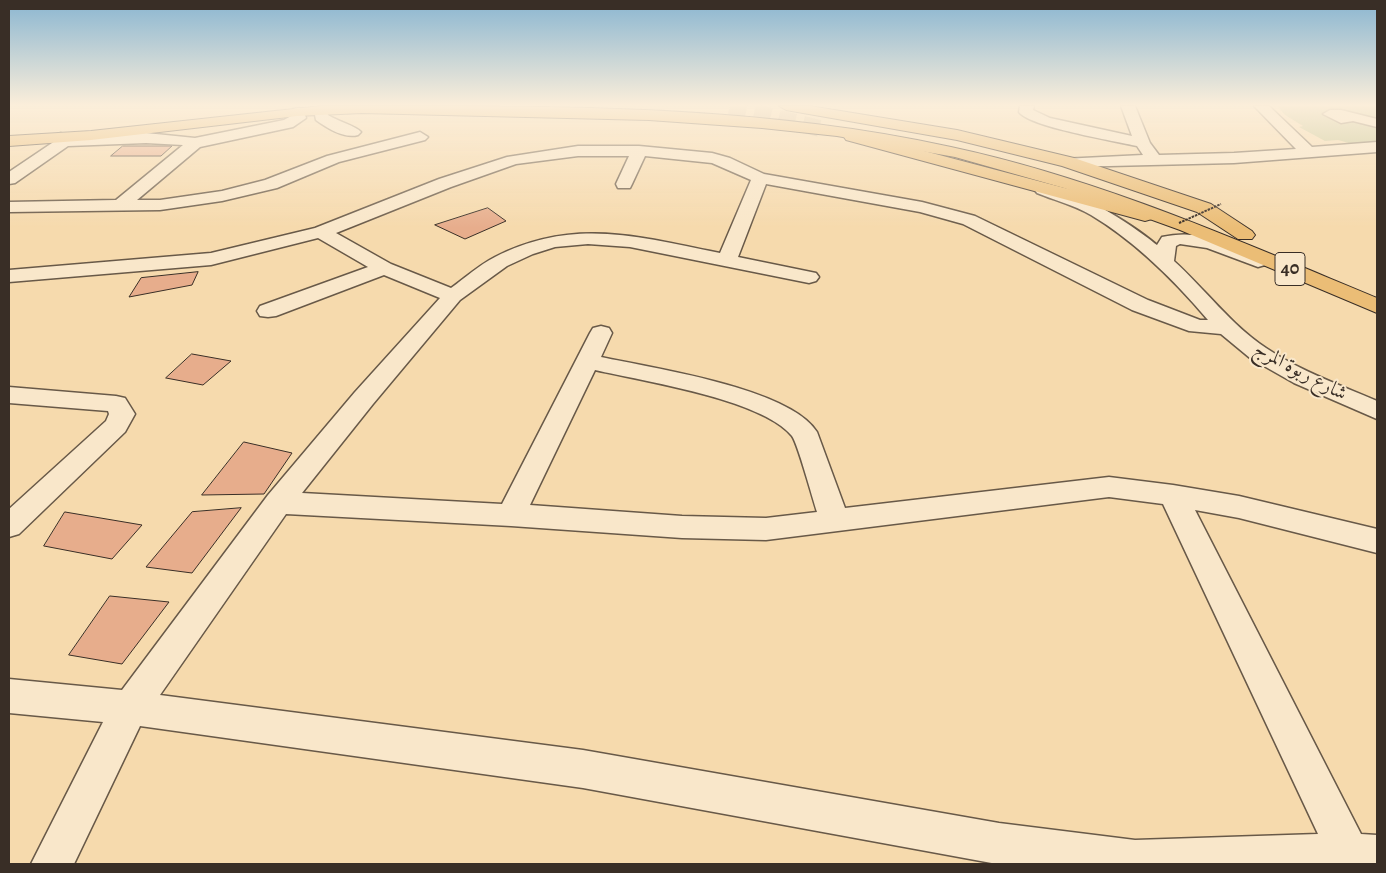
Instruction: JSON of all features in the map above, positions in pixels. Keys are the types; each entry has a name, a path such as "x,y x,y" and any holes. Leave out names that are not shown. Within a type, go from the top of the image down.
{"main road":[{"path":"892,147 1111,205 1202,232"},
{"name":"40","path":"922,147 1023,170 1154,212 1377,306"},
{"name":"40","path":"958,147 1058,172 1130,194 1245,235 1377,290"},
{"path":"1005,147 1068,162 1204,208 1245,235"}],"street":[{"path":"9,179 53,147"},
{"path":"122,204 192,147"},
{"path":"9,207 122,204 160,205 222,196 271,184 333,159 381,147"},
{"path":"1145,147 1155,161"},
{"path":"1303,147 1307,151"},
{"path":"1068,162 1252,157 1307,151 1377,147"},
{"path":"9,276 211,259 321,232 445,183 513,160 578,151 638,151 718,160 760,178 922,206 969,220 1140,305 1197,326 1227,328"},
{"path":"624,184 638,151"},
{"path":"727,259 760,178"},
{"name":"شارع ربوة المرج","path":"1038,187 1095,210 1116,222 1164,262 1227,328 1258,353 1278,366 1377,412"},
{"path":"321,232 384,268 453,296"},
{"path":"52,864 130,708 278,503 364,398 453,296 500,262 526,250 553,241 588,238 630,240 809,277"},
{"path":"1164,262 1166,246 1169,241 1188,239 1218,246 1328,286"},
{"path":"268,311 384,268"},
{"path":"511,515 601,333"},
{"path":"587,361 689,384 757,402 784,416 804,432 835,522"},
{"path":"9,396 116,404 122,414 116,426 9,526"},
{"path":"278,503 511,515 691,527 766,529 1109,487 1173,495 1239,507 1377,541"},
{"path":"9,696 130,708 583,769 998,844 1135,861 1367,857 1173,495"}],"path":[{"path":"1179,223 1221,204"}],"green space":[{"path":"1362,147 1377,147 1377,151"}],"building":[{"path":"122,147 171,147 161,156 111,156"},
{"path":"488,208 506,221 465,239 435,225"},
{"path":"198,272 192,285 129,297 141,278"},
{"path":"192,354 231,361 203,385 166,378"},
{"path":"244,442 292,453 264,494 202,495"},
{"path":"241,508 192,573 146,567 192,512"},
{"path":"65,512 142,525 112,559 44,546"},
{"path":"110,596 169,602 122,664 69,655"}]}
